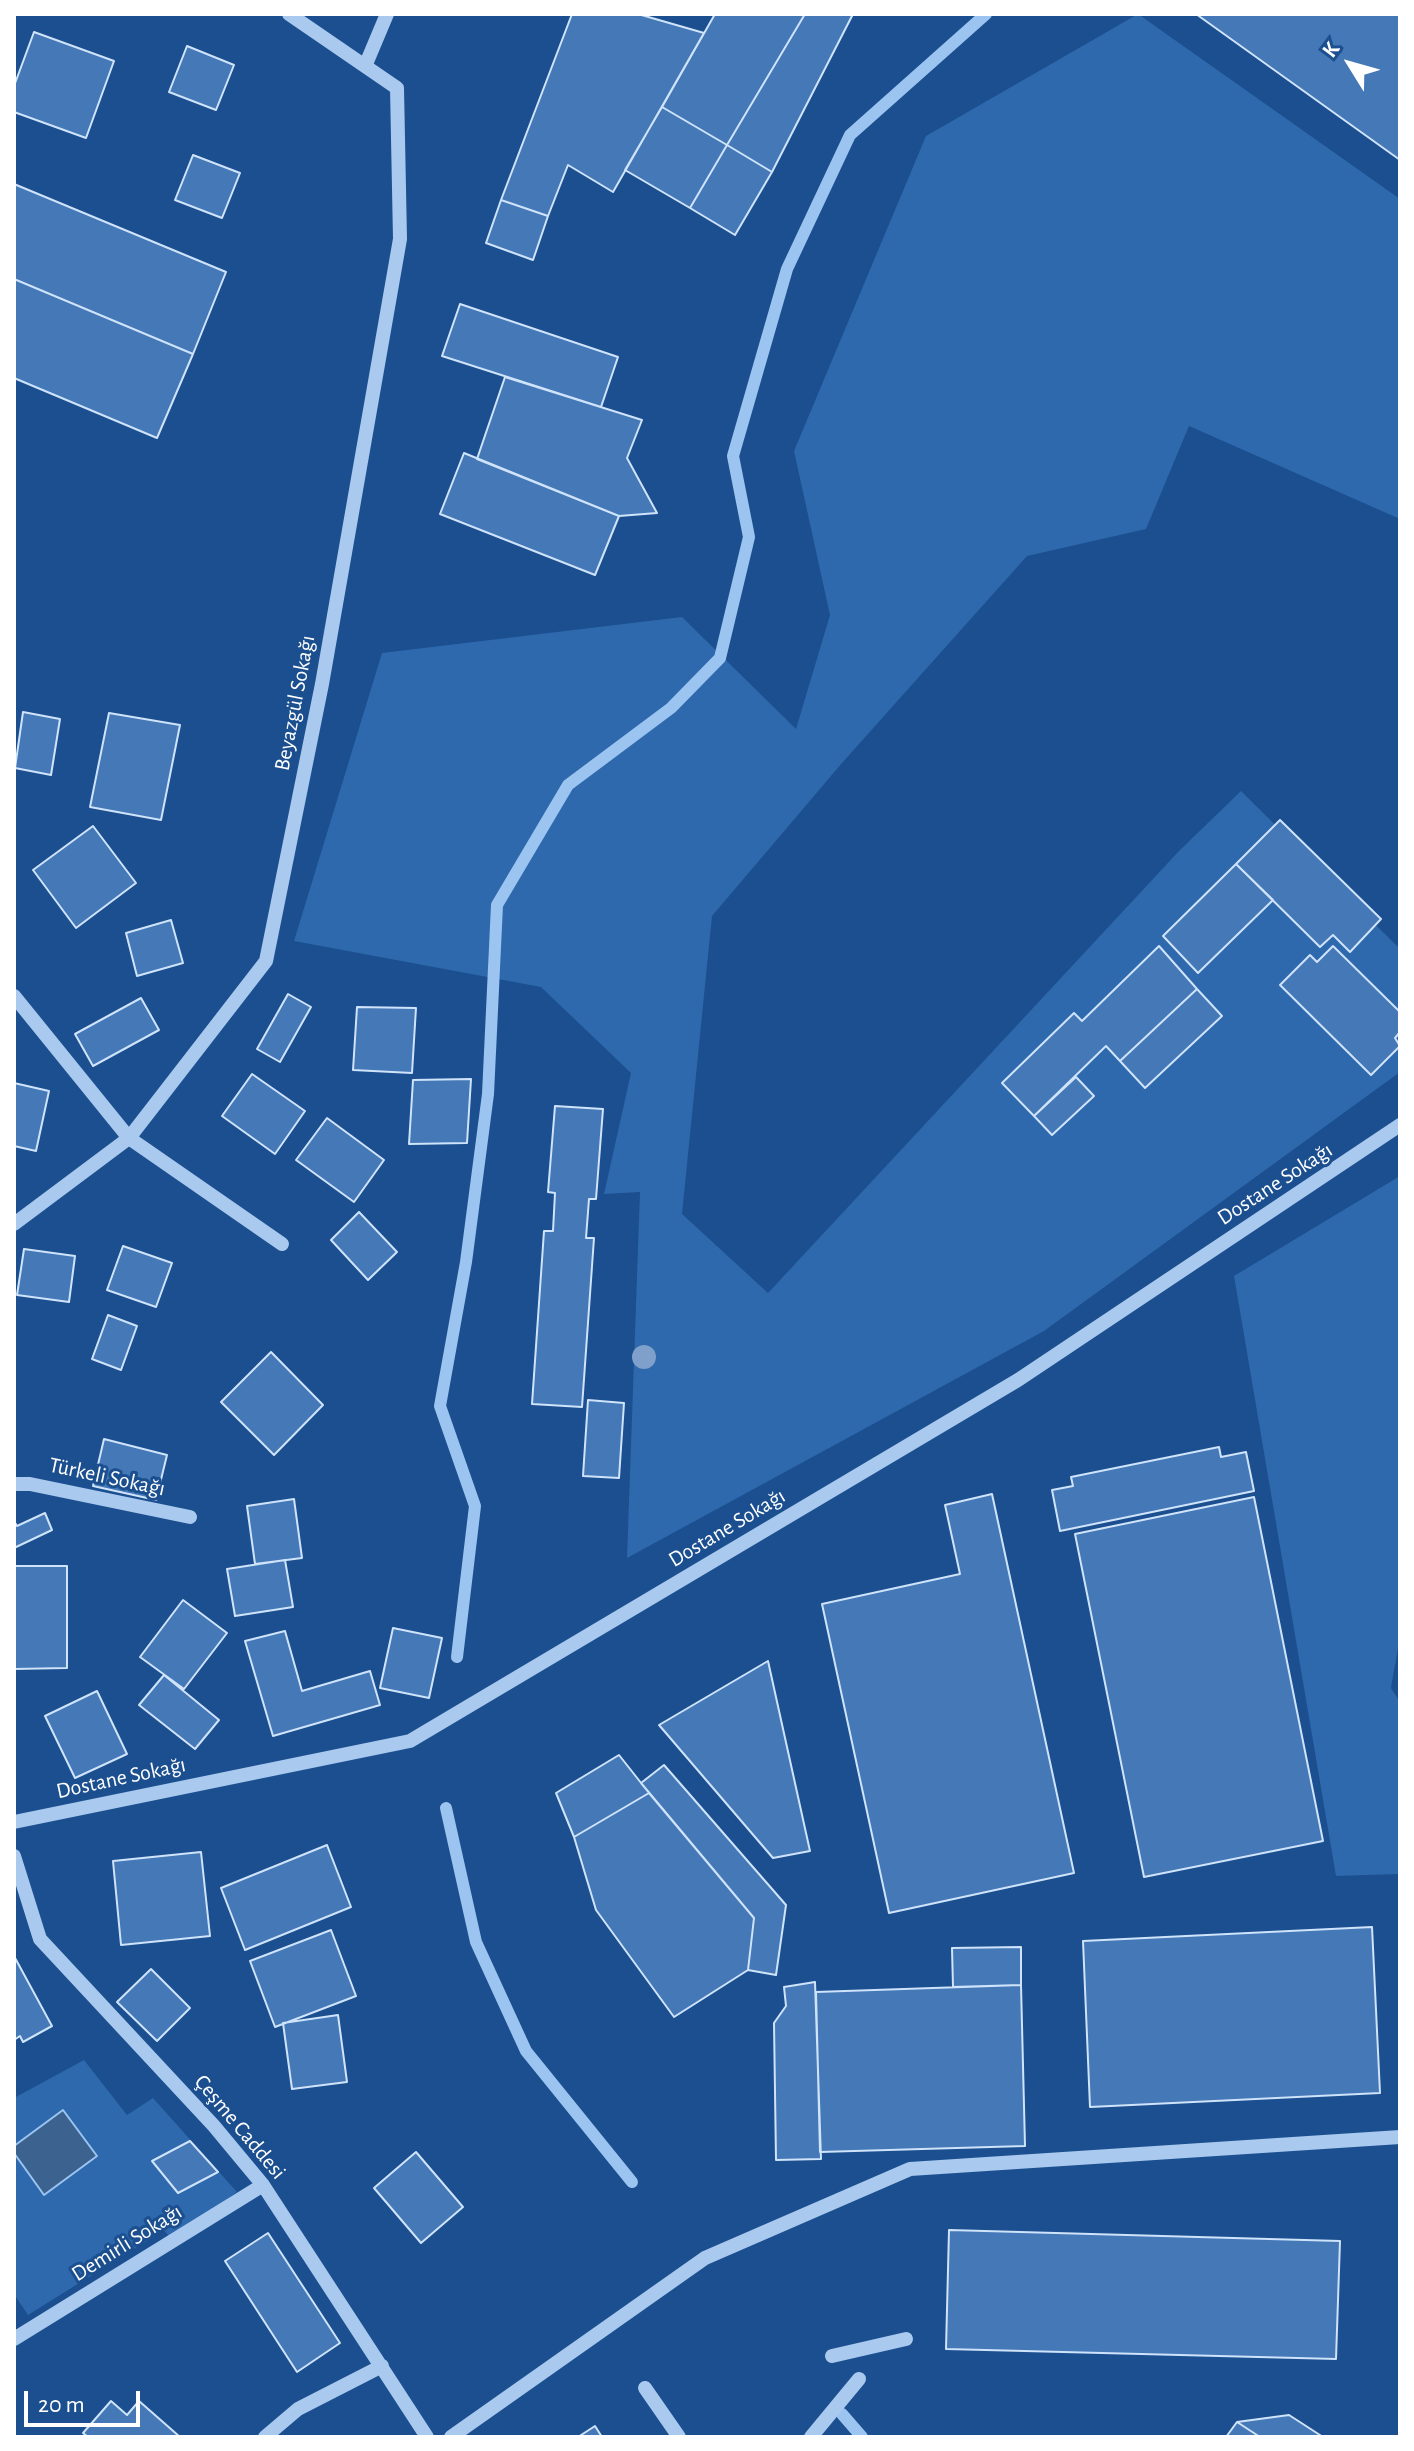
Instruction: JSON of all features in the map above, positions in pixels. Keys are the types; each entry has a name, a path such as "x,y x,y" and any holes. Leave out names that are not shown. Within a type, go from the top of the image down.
{"street":[{"path":"289,14 366,64 387,14"},
{"name":"Beyazgül Sokağı","path":"14,1224 129,1138 266,961 322,684 400,239 397,88 366,64"},
{"path":"14,996 129,1138 282,1244"},
{"name":"Dostane Sokağı","path":"14,1822 410,1741 1018,1380 1400,1125"},
{"name":"Türkeli Sokağı","path":"14,1484 30,1484 190,1517"},
{"name":"Çeşme Caddesi","path":"14,1856 40,1939 214,2126 263,2185 427,2437"},
{"path":"451,2437 705,2258 910,2169 1400,2137"},
{"name":"Demirli Sokağı","path":"14,2339 263,2185"},
{"path":"832,2356 906,2339"},
{"path":"265,2437 298,2409 382,2366"},
{"path":"811,2437 859,2379"},
{"path":"645,2388 679,2437"}],"shaded area":[{"path":"1138,14 1400,199 1400,519 1189,426 1146,529 1027,556 842,763 712,916 682,1214 768,1293 1179,851 1241,791 1400,949 1400,1072 1044,1331 627,1558 640,1192 604,1194 631,1073 541,987 294,941 382,653 682,617 796,729 830,615 794,451 926,136"},
{"path":"1400,1176 1400,1636 1391,1688 1400,1702 1400,1874 1336,1876 1234,1276"},
{"path":"84,2060 127,2115 153,2098 237,2192 171,2239 164,2230 28,2315 14,2294 14,2098"},
{"path":"63,2110 97,2156 44,2195 14,2153 14,2146"}],"building":[{"path":"572,14 638,14 704,33 613,192 568,165 548,216 501,200"},
{"path":"715,14 805,14 727,145 662,107"},
{"path":"805,14 853,14 772,172 727,145"},
{"path":"1196,14 1400,14 1400,160"},
{"path":"34,32 114,61 86,138 14,112 14,86"},
{"path":"187,46 234,65 216,110 169,92"},
{"path":"662,107 727,145 690,208 625,170"},
{"path":"727,145 772,172 735,235 690,208"},
{"path":"193,155 240,173 222,218 175,200"},
{"path":"14,184 226,272 193,354 14,279"},
{"path":"501,200 548,216 533,260 486,243"},
{"path":"14,279 193,354 157,438 14,378"},
{"path":"460,304 618,357 601,407 442,356"},
{"path":"505,377 642,420 627,458 657,513 619,516 477,459"},
{"path":"464,453 619,516 595,575 440,514"},
{"path":"23,712 60,719 51,775 15,768"},
{"path":"109,713 180,725 161,820 90,807"},
{"path":"1280,820 1381,919 1350,952 1333,935 1320,947 1236,864"},
{"path":"93,826 136,883 76,928 33,870"},
{"path":"1236,864 1273,900 1198,973 1163,936"},
{"path":"171,920 183,963 137,976 126,933"},
{"path":"1159,946 1197,989 1120,1061 1106,1046 1034,1116 1002,1083 1074,1013 1082,1021"},
{"path":"1333,946 1400,1012 1400,1032 1395,1038 1400,1046 1371,1075 1280,985 1310,955 1317,962"},
{"path":"1197,989 1222,1016 1145,1088 1120,1061"},
{"path":"288,994 311,1007 280,1062 257,1049"},
{"path":"141,998 159,1030 93,1066 75,1034"},
{"path":"357,1007 416,1008 412,1073 353,1070"},
{"path":"252,1074 305,1111 275,1154 222,1116"},
{"path":"1076,1077 1094,1096 1052,1135 1034,1116"},
{"path":"471,1079 467,1143 409,1144 413,1080"},
{"path":"14,1083 49,1091 36,1151 14,1146"},
{"path":"555,1106 603,1109 596,1199 589,1199 586,1238 594,1238 582,1407 532,1404 544,1231 553,1231 555,1193 548,1192"},
{"path":"327,1118 384,1160 354,1202 296,1160"},
{"path":"359,1212 397,1252 368,1280 331,1240"},
{"path":"123,1246 172,1263 156,1307 107,1290"},
{"path":"24,1249 75,1256 69,1302 17,1295"},
{"path":"108,1315 137,1326 121,1370 92,1359"},
{"path":"271,1352 323,1405 274,1455 221,1402"},
{"path":"588,1400 624,1403 619,1478 583,1476"},
{"path":"104,1439 167,1455 156,1500 93,1486"},
{"path":"1219,1447 1221,1457 1246,1452 1254,1491 1060,1531 1052,1490 1073,1486 1071,1477"},
{"path":"992,1494 1074,1873 889,1913 822,1604 960,1574 945,1505"},
{"path":"1254,1497 1323,1841 1144,1877 1075,1534"},
{"path":"294,1499 302,1558 255,1564 247,1506"},
{"path":"45,1513 52,1530 14,1548 14,1521 17,1526"},
{"path":"285,1560 293,1607 235,1616 227,1569"},
{"path":"14,1566 67,1566 67,1668 14,1669"},
{"path":"183,1600 227,1633 184,1689 140,1657"},
{"path":"393,1628 442,1638 429,1698 380,1688"},
{"path":"285,1631 302,1691 370,1671 380,1705 273,1736 245,1641"},
{"path":"768,1661 810,1851 773,1858 659,1725"},
{"path":"164,1675 219,1720 195,1749 139,1705"},
{"path":"97,1691 127,1754 75,1778 45,1716"},
{"path":"619,1755 649,1793 574,1837 556,1793"},
{"path":"664,1765 786,1905 776,1975 748,1970 754,1918 641,1783"},
{"path":"649,1793 754,1918 748,1970 674,2017 596,1910 574,1837"},
{"path":"327,1845 351,1907 245,1950 221,1888"},
{"path":"201,1852 210,1936 121,1945 113,1861"},
{"path":"1372,1927 1380,2093 1090,2107 1083,1941"},
{"path":"331,1930 356,1996 275,2027 250,1961"},
{"path":"1021,1947 1021,1985 953,1987 952,1948"},
{"path":"14,1956 52,2026 23,2042 20,2036 14,2040"},
{"path":"151,1969 190,2008 157,2041 117,2002"},
{"path":"815,1982 821,2159 776,2160 774,2023 786,2006 784,1987"},
{"path":"1021,1985 1025,2146 820,2152 816,1992"},
{"path":"338,2015 347,2082 292,2089 283,2023"},
{"path":"190,2141 218,2172 178,2193 152,2161"},
{"path":"416,2152 463,2207 421,2243 374,2188"},
{"path":"949,2230 1340,2241 1336,2359 946,2349"},
{"path":"268,2233 340,2343 297,2372 225,2261"},
{"path":"111,2401 127,2415 139,2401 180,2437 88,2437 83,2433"},
{"path":"1289,2415 1323,2437 1260,2437 1237,2422"},
{"path":"1237,2422 1260,2437 1226,2437"},
{"path":"595,2426 602,2437 578,2437"}],"waterway":[{"path":"457,1657 475,1506 440,1406 466,1262 488,1094 497,905 568,785 671,708 720,658 749,537 733,456 787,269 850,135 986,14"},
{"path":"446,1808 476,1942 526,2051 632,2182"},
{"path":"842,2414 862,2437"}]}
